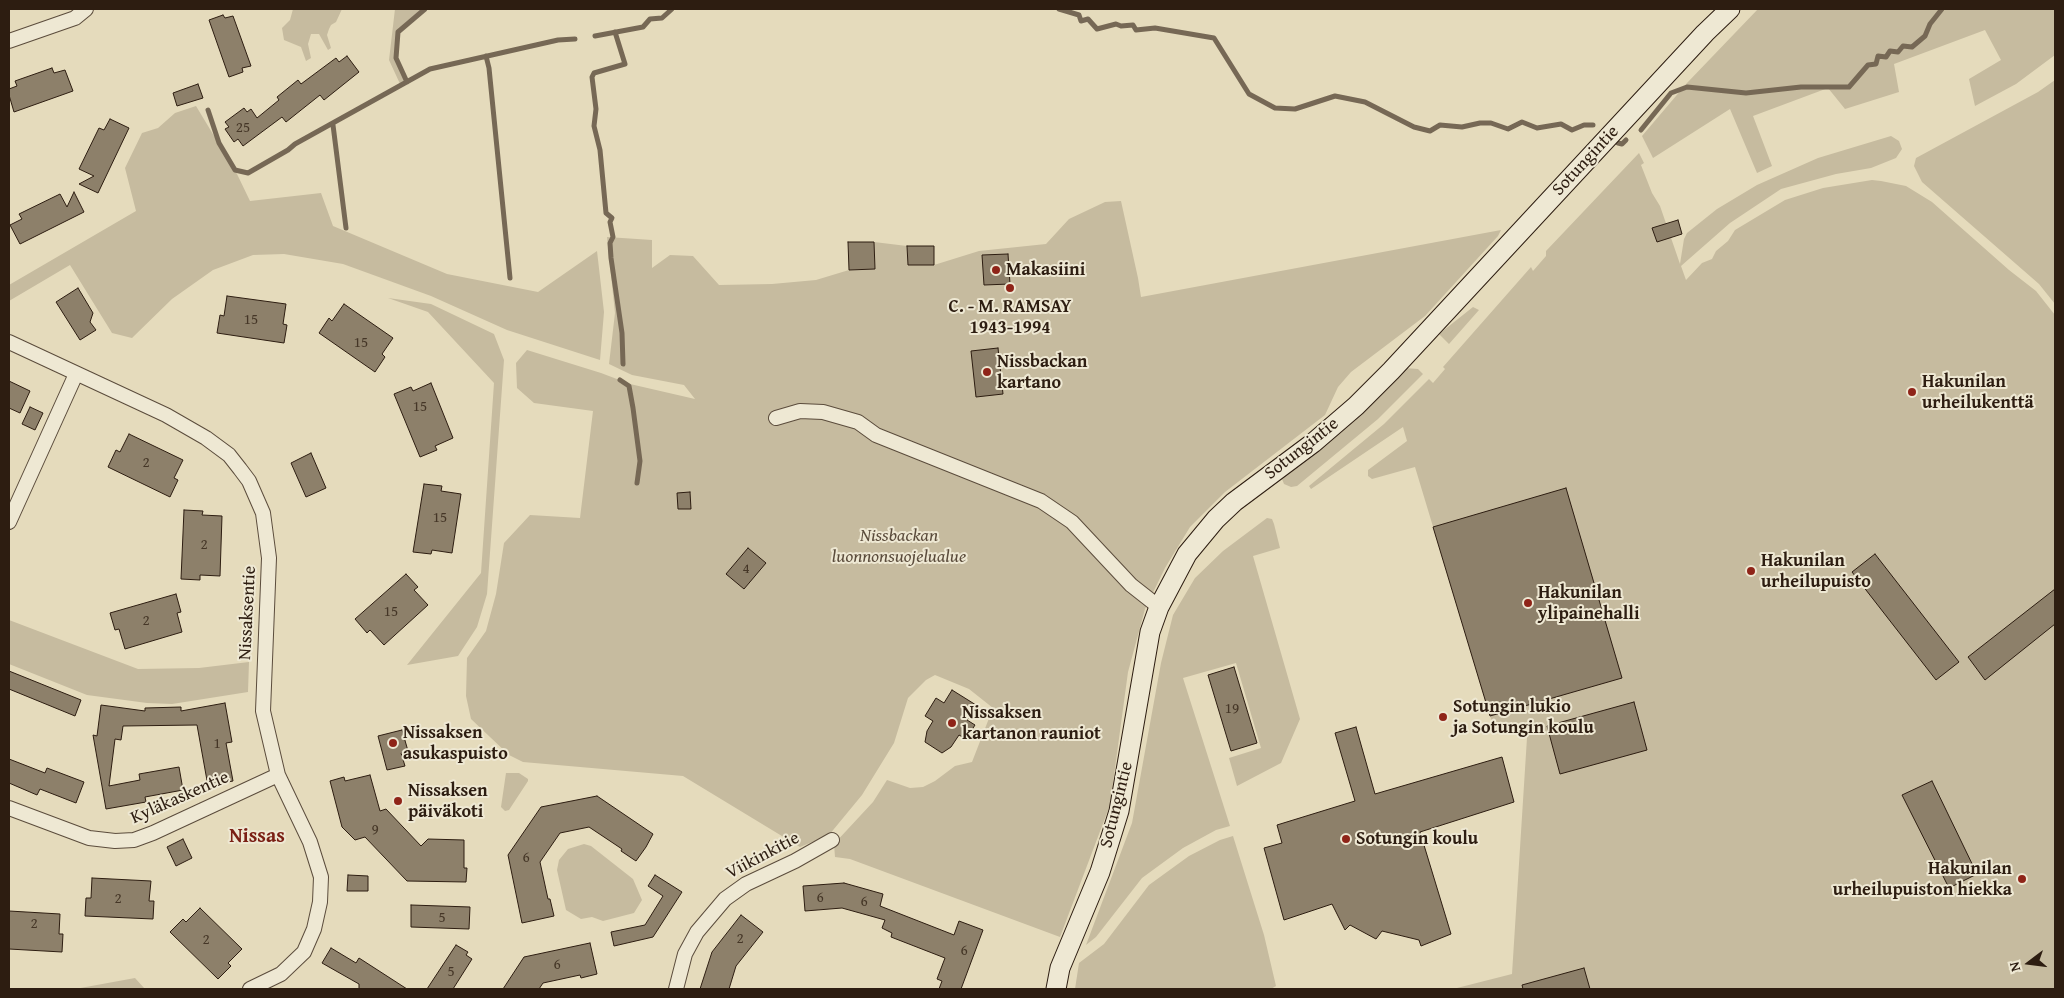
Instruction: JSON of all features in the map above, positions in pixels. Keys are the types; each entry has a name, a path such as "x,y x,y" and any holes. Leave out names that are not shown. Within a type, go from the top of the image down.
{"street":[{"path":"9,41 75,18 86,9"},
{"name":"Sotungintie","path":"1056,989 1060,968 1100,872 1119,811 1150,632 1159,607 1186,554 1216,519 1262,480 1313,443 1367,395 1430,331 1613,131 1730,9"},
{"name":"Nissaksentie","path":"9,342 166,415 206,438 229,455 249,481 265,516 269,558 263,711 278,775 310,842 321,877 320,902 314,929 304,952 281,974 250,989"},
{"path":"9,522 76,374"},
{"path":"776,418 800,411 824,412 858,422 876,435 1041,501 1072,522 1131,584 1159,607"},
{"name":"Kyläkaskentie","path":"9,808 90,838 115,841 134,840 278,775"},
{"name":"Viikinkitie","path":"676,989 685,954 697,932 725,899 746,884 795,861 832,840"}],"green space":[{"path":"293,9 342,9 336,22 331,25 327,35 331,48 328,50 319,34 311,34 308,44 311,58 306,61 301,47 284,40 282,28 290,20"},
{"path":"395,9 425,9 398,32 396,58 407,82 401,86 389,60"},
{"path":"1758,9 2055,9 2055,55 2016,84 1975,106 1969,79 2001,60 1985,30 1894,64 1899,92 1845,109 1828,88 1753,116 1772,166 1757,173 1730,109 1653,158 1642,136 1687,83"},
{"path":"2055,80 2055,304 2039,284 1922,182 1914,166 1916,158 2038,92"},
{"path":"196,106 237,174 250,201 321,193 333,226 447,274 538,292 597,251 604,312 600,360 507,330 431,296 343,264 284,254 253,255 213,270 172,299 132,338 112,333 70,265 9,301 9,285 136,211 125,168 142,133 158,128 175,113"},
{"name":"Hakunilan urheilupuisto","path":"1891,136 1899,141 1902,149 1896,158 1871,168 1836,174 1781,189 1730,223 1681,266 1686,280 1702,263 1712,259 1716,251 1728,241 1735,230 1785,200 1823,188 1872,180 1881,181 1906,186 1932,202 2009,270 2036,291 2055,315 2055,989 1453,989 1512,974 1528,722 1495,732 1415,467 1372,479 1368,476 1368,470 1407,441 1403,427 1311,489 1309,486 1384,424 1429,379 1433,383 1445,369 1443,367 1531,267 1533,271 1546,256 1546,251 1639,153 1644,163 1641,165 1652,193 1660,206 1680,264 1684,239 1687,233 1717,209 1757,185 1818,158"},
{"name":"Nissbackan luonnonsuojelualue","path":"1121,201 1141,297 1501,230 1498,236 1425,316 1351,372 1338,387 1325,415 1225,492 1190,527 1165,568 1145,609 1128,672 1110,805 1060,937 850,859 835,857 834,844 873,802 887,780 910,788 923,787 935,781 955,766 972,762 993,708 969,689 935,675 926,680 908,698 894,743 862,795 829,835 800,847 683,776 523,762 509,755 471,719 466,696 467,658 486,631 496,594 504,543 530,515 580,518 593,411 534,403 517,388 516,363 527,350 630,384 695,399 684,385 632,375 609,364 615,313 607,237 652,240 652,268 670,255 693,256 719,285 772,284 816,280 849,270 875,269 874,242 907,246 908,265 934,265 979,251 1046,244 1069,219 1105,202"},
{"path":"388,298 431,304 494,334 504,360 487,594 477,627 458,656 407,665 481,573 494,383 428,312"},
{"path":"1473,307 1479,310 1449,344 1439,334"},
{"path":"1405,368 1418,369 1423,374 1378,419 1297,486 1291,487 1284,484 1282,479 1354,421"},
{"path":"1267,518 1272,519 1280,548 1253,556 1300,719 1281,763 1237,786 1229,758 1261,748 1236,663 1183,678 1230,826 1216,830 1183,848 1142,878 1096,937 1086,945 1132,823 1161,663 1173,615 1195,578 1223,551"},
{"path":"9,620 138,669 199,668 249,662 248,692 172,704 147,703 87,695 9,664"},
{"path":"506,773 519,773 528,781 509,810 505,811 501,807"},
{"path":"1233,836 1264,935 1276,986 1271,989 1075,989 1079,963 1104,944 1149,885 1189,856 1220,840"},
{"path":"584,844 591,846 633,879 642,900 634,913 603,921 592,917 581,919 566,910 557,870 559,860 568,849"},
{"path":"135,978 145,989 75,989"}],"building":[{"path":"223,15 225,18 233,16 251,66 242,68 243,72 229,77 209,20"},
{"path":"347,56 359,72 324,100 320,95 286,122 282,117 243,146 238,139 234,142 225,129 229,127 225,122 244,108 247,112 251,109 257,118 279,100 277,97 298,80 301,84 336,58 339,62"},
{"path":"52,68 54,73 65,70 73,91 14,112 9,89 17,86 15,81"},
{"path":"198,84 203,98 177,106 173,93"},
{"path":"110,119 129,128 98,193 79,184 94,176 79,169 99,128 104,130"},
{"path":"74,192 84,212 20,244 10,225 22,219 19,214 60,194 67,207"},
{"path":"1678,220 1682,234 1657,242 1652,228"},
{"path":"848,242 874,242 875,269 849,270"},
{"path":"907,246 934,246 934,265 908,265"},
{"name":"Makasiini","path":"1008,254 1010,284 984,285 982,255"},
{"path":"78,288 93,313 90,322 96,330 80,340 56,302"},
{"path":"227,296 286,304 283,324 287,325 284,343 217,333 220,315 224,316"},
{"path":"344,304 393,338 382,354 385,357 375,372 319,333 329,318 332,321"},
{"name":"Nissbackan kartano","path":"998,348 1003,394 976,397 971,351"},
{"path":"9,381 30,391 20,413 9,408"},
{"path":"431,383 453,438 435,446 437,450 420,457 394,394 411,387 413,391"},
{"path":"30,407 43,413 35,430 22,424"},
{"path":"129,434 183,460 174,478 178,480 170,497 108,467 116,450 120,452"},
{"path":"311,453 326,488 306,497 291,463"},
{"path":"424,484 442,486 441,491 461,494 452,553 432,550 431,554 413,552"},
{"name":"Hakunilan ylipainehalli","path":"1566,488 1622,678 1490,716 1433,527"},
{"path":"690,492 691,509 678,509 677,493"},
{"path":"184,510 203,511 202,515 222,516 220,576 200,575 200,580 181,579"},
{"path":"748,548 766,563 744,589 726,574"},
{"path":"1875,554 1959,662 1936,680 1852,572"},
{"path":"406,574 418,587 414,590 428,605 384,645 370,630 367,633 355,619"},
{"path":"2055,589 2055,624 1985,680 1968,657"},
{"path":"176,594 181,612 177,613 182,632 125,649 119,629 115,630 110,613"},
{"path":"1234,667 1257,743 1231,751 1208,675"},
{"path":"9,671 81,700 75,716 9,689"},
{"name":"Nissaksen kartanon rauniot","path":"952,690 976,705 967,720 975,725 966,739 959,735 951,747 942,753 925,742 927,731 933,721 925,716 936,698 944,703"},
{"path":"1634,702 1647,750 1560,774 1547,726"},
{"path":"225,703 232,742 226,743 233,781 208,786 197,725 123,726 121,740 115,739 109,786 140,780 139,774 179,767 183,790 145,797 146,802 106,809 93,735 97,736 101,705 145,711 145,708 181,707 181,711"},
{"name":"Sotungin koulu","path":"1356,727 1375,794 1502,757 1514,802 1420,832 1451,934 1421,946 1419,940 1382,931 1376,939 1350,925 1345,930 1332,904 1284,920 1264,848 1282,843 1277,825 1355,801 1335,733"},
{"name":"Nissaksen asukaspuisto","path":"402,730 408,751 401,753 405,766 387,770 378,736"},
{"path":"9,759 45,773 47,768 84,782 76,803 40,789 37,795 9,783"},
{"path":"370,775 380,811 386,809 421,846 428,839 464,840 464,868 467,868 466,882 407,881 365,837 355,840 342,827 330,781 344,777 345,781"},
{"path":"1932,781 1977,874 1949,888 1902,795"},
{"path":"597,796 653,834 646,847 636,861 621,851 622,849 589,827 560,833 540,862 548,899 550,899 554,916 522,923 508,855 541,807"},
{"path":"183,839 192,858 176,866 167,847"},
{"path":"348,875 368,876 368,891 347,891"},
{"path":"655,875 682,892 653,937 614,946 611,932 645,925 663,896 648,886"},
{"path":"92,878 151,881 149,901 154,901 153,919 85,916 86,898 91,898"},
{"path":"844,883 883,894 880,906 954,935 959,921 983,930 961,989 939,989 942,981 937,979 945,958 891,937 892,933 882,928 885,920 842,908 805,911 803,886"},
{"path":"411,905 470,907 469,929 411,927"},
{"path":"200,908 242,949 228,963 231,966 218,979 170,932 183,919 186,922"},
{"path":"9,911 60,914 59,934 63,934 62,952 9,949"},
{"path":"741,915 763,932 736,966 729,989 700,989 712,952"},
{"path":"590,943 597,974 581,978 580,975 543,983 539,989 503,989 524,957"},
{"path":"456,945 468,952 466,955 472,959 453,989 427,989"},
{"path":"331,948 356,963 359,958 407,989 359,989 359,984 322,963"},
{"path":"1584,968 1590,989 1523,989 1522,985"}],"waterway":[{"path":"407,82 396,58 398,32 425,9"},
{"path":"595,36 643,27 650,19 662,18 672,9"},
{"path":"1059,9 1079,15 1081,21 1088,19 1097,29 1116,24 1121,26 1133,25 1136,30 1155,28 1214,38 1249,94 1275,108 1295,109 1335,96 1365,102 1414,127 1430,131 1440,125 1462,127 1480,123 1491,123 1508,129 1522,122 1537,128 1561,124 1572,130 1584,125 1593,125"},
{"path":"1641,130 1671,93 1687,87 1746,93 1801,87 1849,87 1868,65 1876,64 1878,56 1886,57 1890,51 1898,52 1903,46 1912,47 1925,36 1930,24 1942,9"},
{"path":"615,32 625,64 594,73 592,77 596,109 594,126 600,150 606,213 612,218 610,222 613,237 610,243 611,258 622,333 623,364"},
{"path":"208,110 219,143 235,170 248,173 295,144 430,69 558,40 575,39"},
{"path":"486,56 489,68 510,278"},
{"path":"333,125 346,228"},
{"path":"1618,143 1622,144 1626,140"},
{"path":"620,380 629,386 633,408 640,461 637,483"}],"place":[{"name":"Makasiini","path":"996,270"},
{"name":"C. - M. RAMSAY 1943-1994","path":"1010,288"},
{"name":"Nissbackan kartano","path":"987,372"},
{"name":"Hakunilan urheilukenttä","path":"1912,392"},
{"name":"Hakunilan urheilupuisto","path":"1751,571"},
{"name":"Hakunilan ylipainehalli","path":"1528,603"},
{"name":"Sotungin lukio ja Sotungin koulu","path":"1443,717"},
{"name":"Nissaksen kartanon rauniot","path":"952,723"},
{"name":"Nissaksen asukaspuisto","path":"393,743"},
{"name":"Nissaksen päiväkoti","path":"398,801"},
{"name":"Sotungin koulu","path":"1346,839"},
{"name":"Hakunilan urheilupuiston hiekka","path":"2022,879"}],"district":[{"name":"Nissas","path":"257,837"}]}
